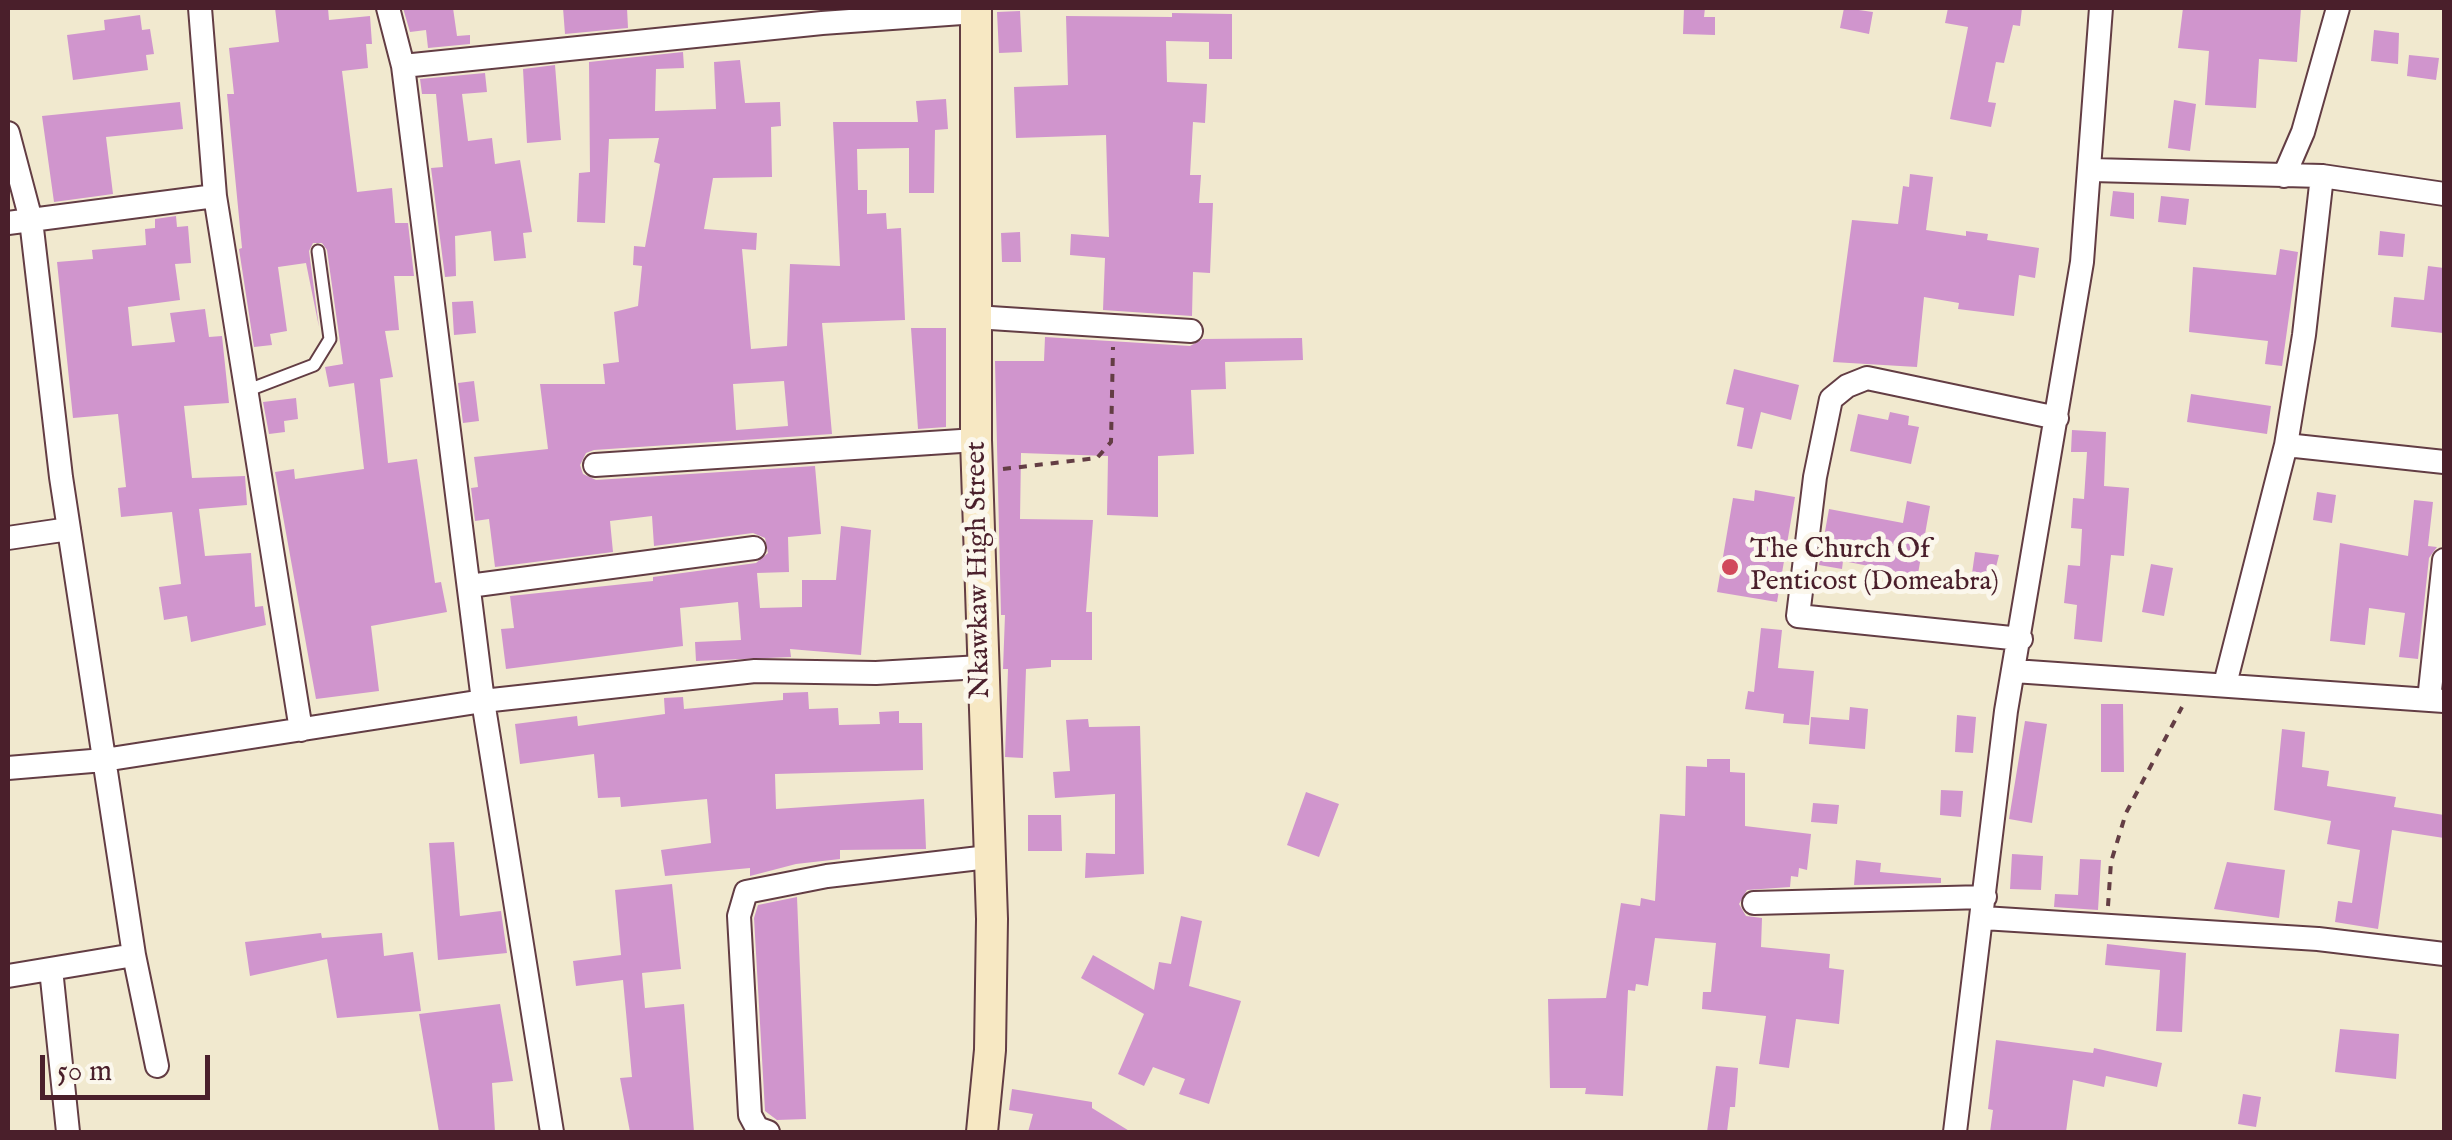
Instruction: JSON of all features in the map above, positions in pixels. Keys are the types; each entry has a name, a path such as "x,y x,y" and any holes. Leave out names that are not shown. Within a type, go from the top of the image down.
{"main road":[{"name":"Nkawkaw High Street","path":"976,10 976,440 990,1050 982,1132"}],"street":[{"path":"200,8 215,196 301,730"},
{"path":"388,8 403,66 483,701 552,1132"},
{"path":"1956,1132 2014,671 2057,418 2092,170 2101,8"},
{"path":"2284,176 2303,132 2338,8"},
{"path":"403,66 976,10"},
{"path":"8,134 134,955 157,1066"},
{"path":"2092,170 2322,176 2444,194"},
{"path":"2225,684 2286,445 2322,176"},
{"path":"19,221 215,196"},
{"path":"975,317 1191,332"},
{"path":"2021,639 1798,616 1815,477 1831,399 1847,386 1867,378 2057,418"},
{"path":"595,466 976,440"},
{"path":"2286,445 2444,462"},
{"path":"8,538 69,528"},
{"path":"469,586 754,548"},
{"path":"2014,671 2437,701 2444,560"},
{"path":"8,768 104,760 483,701 755,672 876,673 982,667"},
{"path":"768,1132 757,1128 750,1115 738,916 746,892 826,876 988,857"},
{"path":"1754,903 1984,908 2107,926 2318,939 2444,954"},
{"path":"8,976 134,955"},
{"path":"51,969 68,1132"}],"lane":[{"path":"246,391 314,365 330,339 318,251"}],"path":[{"path":"977,471 1097,458 1111,442 1114,327"},
{"path":"2107,926 2111,862 2126,813 2196,682"}],"building":[{"path":"275,8 328,8 329,20 370,16 372,44 366,44 368,68 342,71 357,192 392,188 395,223 408,223 414,276 394,276 399,330 385,331 393,377 380,379 388,463 417,459 435,583 441,582 447,612 371,626 379,691 316,699 275,472 294,469 295,479 364,469 354,383 329,387 325,367 343,364 327,250 322,243 313,243 309,251 319,327 306,263 278,267 287,331 270,334 272,345 254,347 239,249 242,248 227,94 234,94 229,48 279,42"},
{"path":"403,8 453,8 457,36 470,35 470,44 428,48 426,30 410,32"},
{"path":"563,8 627,8 628,28 565,34"},
{"path":"1684,8 1705,8 1704,17 1715,17 1715,35 1683,34"},
{"path":"1844,8 1873,12 1869,34 1840,28"},
{"path":"1948,8 2022,8 2020,26 2013,25 2004,63 1996,62 1988,102 1996,103 1991,127 1950,119 1968,27 1945,23"},
{"path":"2183,8 2301,8 2297,62 2259,59 2256,108 2205,105 2209,51 2178,48"},
{"path":"1020,11 1022,52 999,53 997,12"},
{"path":"1172,13 1232,14 1232,59 1209,59 1209,42 1166,41 1167,82 1207,84 1205,123 1193,122 1190,175 1201,175 1199,203 1213,203 1210,273 1193,272 1192,316 1103,310 1105,258 1070,255 1071,234 1109,237 1106,135 1016,138 1014,87 1068,85 1066,16 1172,17"},
{"path":"140,15 142,30 150,29 154,54 146,55 148,70 73,80 67,35 105,30 104,20"},
{"path":"2374,30 2399,33 2398,64 2371,61"},
{"path":"683,52 684,68 656,69 655,111 716,109 714,62 740,60 745,103 780,102 781,126 771,127 772,177 713,178 704,229 757,233 756,250 742,249 751,349 787,346 790,264 840,266 833,122 918,122 916,101 946,99 948,129 935,130 934,193 909,193 909,148 857,149 858,190 867,190 867,214 886,213 887,229 901,228 905,320 822,323 832,434 594,450 586,453 580,465 583,474 596,480 815,466 821,534 788,537 789,572 757,573 760,608 802,607 802,580 836,580 841,526 871,530 861,655 790,649 791,657 696,661 695,642 741,640 738,602 680,608 683,646 506,669 501,629 514,628 510,596 653,581 653,577 756,563 768,553 765,538 753,533 654,546 652,516 610,521 613,552 495,567 489,519 475,521 471,488 478,487 474,457 548,449 540,384 605,384 603,364 619,362 614,312 638,306 642,266 633,265 634,246 645,247 660,164 654,162 659,138 609,139 605,223 577,222 579,173 590,172 589,62","holes":["784,381 788,426 736,430 733,384"]},
{"path":"2409,55 2439,58 2436,80 2407,76"},
{"path":"555,65 561,140 527,143 523,69"},
{"path":"485,73 487,92 462,94 468,141 492,138 495,164 520,160 532,232 523,233 526,258 494,261 491,231 455,236 456,276 445,277 431,168 443,167 436,94 422,94 420,79"},
{"path":"2174,100 2196,104 2190,151 2168,148"},
{"path":"180,102 183,129 106,137 113,194 54,202 42,116"},
{"path":"1910,174 1933,177 1926,230 1966,236 1966,231 1988,234 1987,240 2039,248 2035,278 2019,275 2014,316 1958,309 1959,303 1924,297 1917,367 1833,362 1852,220 1898,224 1903,186 1909,187"},
{"path":"2113,191 2134,193 2134,219 2110,216"},
{"path":"2161,196 2189,199 2186,225 2158,222"},
{"path":"176,216 177,227 188,226 191,263 175,264 180,300 128,307 132,346 175,342 170,313 205,309 209,337 222,336 229,403 184,406 192,478 245,476 247,505 199,509 205,556 251,553 255,607 263,606 266,625 191,642 187,616 164,620 159,587 181,584 172,512 121,517 118,488 126,487 118,414 73,418 57,262 93,259 92,250 146,245 145,229 155,228 155,219"},
{"path":"2380,231 2405,234 2403,257 2378,255"},
{"path":"1020,232 1021,262 1002,262 1001,233"},
{"path":"2280,249 2298,252 2282,366 2265,364 2268,341 2189,332 2193,267 2276,275"},
{"path":"2428,266 2444,268 2443,333 2391,327 2394,297 2424,300"},
{"path":"473,301 476,333 454,335 452,302"},
{"path":"911,328 946,328 946,427 918,429"},
{"path":"1045,337 1190,346 1203,339 1302,338 1303,360 1225,362 1226,389 1191,390 1194,454 1158,456 1158,517 1107,515 1108,456 1021,453 1020,519 1093,520 1086,612 1092,612 1092,660 1051,660 1051,667 1026,669 1023,758 1005,757 1008,669 1003,669 1005,615 1001,615 995,361 1044,361"},
{"path":"1734,369 1799,385 1791,420 1761,412 1752,449 1737,446 1744,408 1726,404"},
{"path":"474,381 479,421 463,423 458,383"},
{"path":"2191,394 2271,406 2267,434 2187,422"},
{"path":"296,398 298,419 284,421 285,432 269,434 263,402"},
{"path":"1890,412 1909,416 1908,425 1919,427 1911,464 1850,451 1858,414 1888,420"},
{"path":"2072,430 2106,432 2104,486 2129,488 2124,556 2111,555 2102,642 2074,639 2077,605 2064,603 2068,565 2080,566 2082,529 2071,528 2073,498 2084,499 2087,452 2071,452"},
{"path":"1755,490 1795,497 1777,602 1717,592 1733,498 1754,501"},
{"path":"2317,492 2336,495 2332,523 2313,520"},
{"path":"2414,500 2433,502 2428,546 2437,547 2429,558 2418,659 2399,657 2405,613 2369,608 2365,645 2330,641 2340,543 2408,556"},
{"path":"1907,501 1930,506 1916,585 1893,580 1895,571 1843,561 1842,569 1819,565 1829,509 1903,523"},
{"path":"1975,552 1999,555 1990,591 1970,588"},
{"path":"2151,564 2173,568 2164,616 2142,612"},
{"path":"1761,628 1782,630 1778,668 1814,671 1809,725 1783,723 1784,714 1745,709 1748,691 1754,692"},
{"path":"808,692 809,709 838,708 839,725 880,724 879,712 899,711 899,723 922,723 923,770 775,774 776,809 924,799 926,849 840,850 840,859 796,864 750,876 750,868 665,876 661,850 711,843 707,799 621,807 620,797 598,798 594,754 520,764 515,724 577,716 578,726 665,714 664,698 683,697 684,709 783,700 783,693"},
{"path":"2101,704 2123,704 2124,772 2101,772"},
{"path":"1850,707 1868,709 1865,749 1809,744 1811,717 1849,720"},
{"path":"1957,715 1976,717 1973,753 1955,752"},
{"path":"1088,719 1089,727 1140,726 1144,874 1085,878 1086,853 1115,854 1115,794 1055,798 1053,772 1070,771 1066,720"},
{"path":"2025,721 2047,724 2032,823 2009,819"},
{"path":"2282,729 2305,732 2302,767 2329,771 2327,786 2396,797 2394,807 2444,815 2444,838 2392,830 2378,929 2335,922 2338,901 2352,903 2360,850 2327,844 2331,821 2274,810"},
{"path":"1707,759 1730,759 1730,772 1745,773 1745,826 1811,834 1807,870 1799,868 1798,877 1791,876 1790,887 1747,890 1739,904 1746,916 1762,918 1761,947 1830,954 1829,968 1844,970 1839,1024 1796,1019 1789,1068 1759,1064 1766,1016 1702,1009 1703,992 1711,992 1716,943 1655,938 1648,986 1636,984 1635,991 1628,990 1623,1096 1585,1094 1586,1088 1550,1088 1548,999 1606,998 1621,903 1640,906 1641,898 1655,901 1660,814 1685,816 1686,766 1707,767"},
{"path":"1941,790 1963,791 1961,817 1940,815"},
{"path":"1306,792 1339,804 1319,857 1287,845"},
{"path":"1813,803 1839,805 1837,824 1811,822"},
{"path":"1028,815 1061,815 1062,851 1028,851"},
{"path":"454,842 460,916 501,911 507,953 438,960 429,843"},
{"path":"2012,854 2043,856 2041,890 2010,889"},
{"path":"2080,859 2101,860 2098,910 2054,907 2055,894 2078,895"},
{"path":"1856,860 1881,863 1880,872 1941,878 1941,883 1854,885"},
{"path":"2227,862 2285,870 2279,918 2214,909"},
{"path":"672,884 681,969 642,973 645,1008 684,1004 694,1132 630,1132 620,1078 632,1077 623,980 576,986 573,961 621,955 615,890"},
{"path":"797,897 806,1119 777,1120 765,1111 754,918 758,905"},
{"path":"1181,916 1202,921 1189,986 1241,1001 1209,1104 1179,1094 1185,1079 1153,1067 1144,1086 1118,1074 1144,1014 1081,978 1093,955 1154,990 1159,962 1171,964"},
{"path":"321,933 322,938 382,933 384,956 413,952 421,1011 337,1018 327,959 250,976 245,942"},
{"path":"2107,944 2186,953 2182,1032 2156,1031 2160,970 2105,965"},
{"path":"500,1004 513,1081 492,1083 495,1132 439,1132 419,1014"},
{"path":"2340,1029 2399,1034 2396,1079 2335,1072"},
{"path":"1996,1040 2093,1053 2094,1048 2162,1063 2157,1087 2106,1076 2104,1087 2073,1080 2066,1132 1990,1132 1993,1110 1988,1109"},
{"path":"1716,1066 1738,1068 1735,1107 1730,1107 1727,1132 1707,1132"},
{"path":"1012,1089 1092,1102 1092,1108 1131,1132 1028,1132 1033,1114 1009,1110"},
{"path":"2243,1094 2261,1097 2256,1127 2238,1124"}],"place":[{"name":"The Church Of Penticost (Domeabra)","path":"1730,567"}]}
